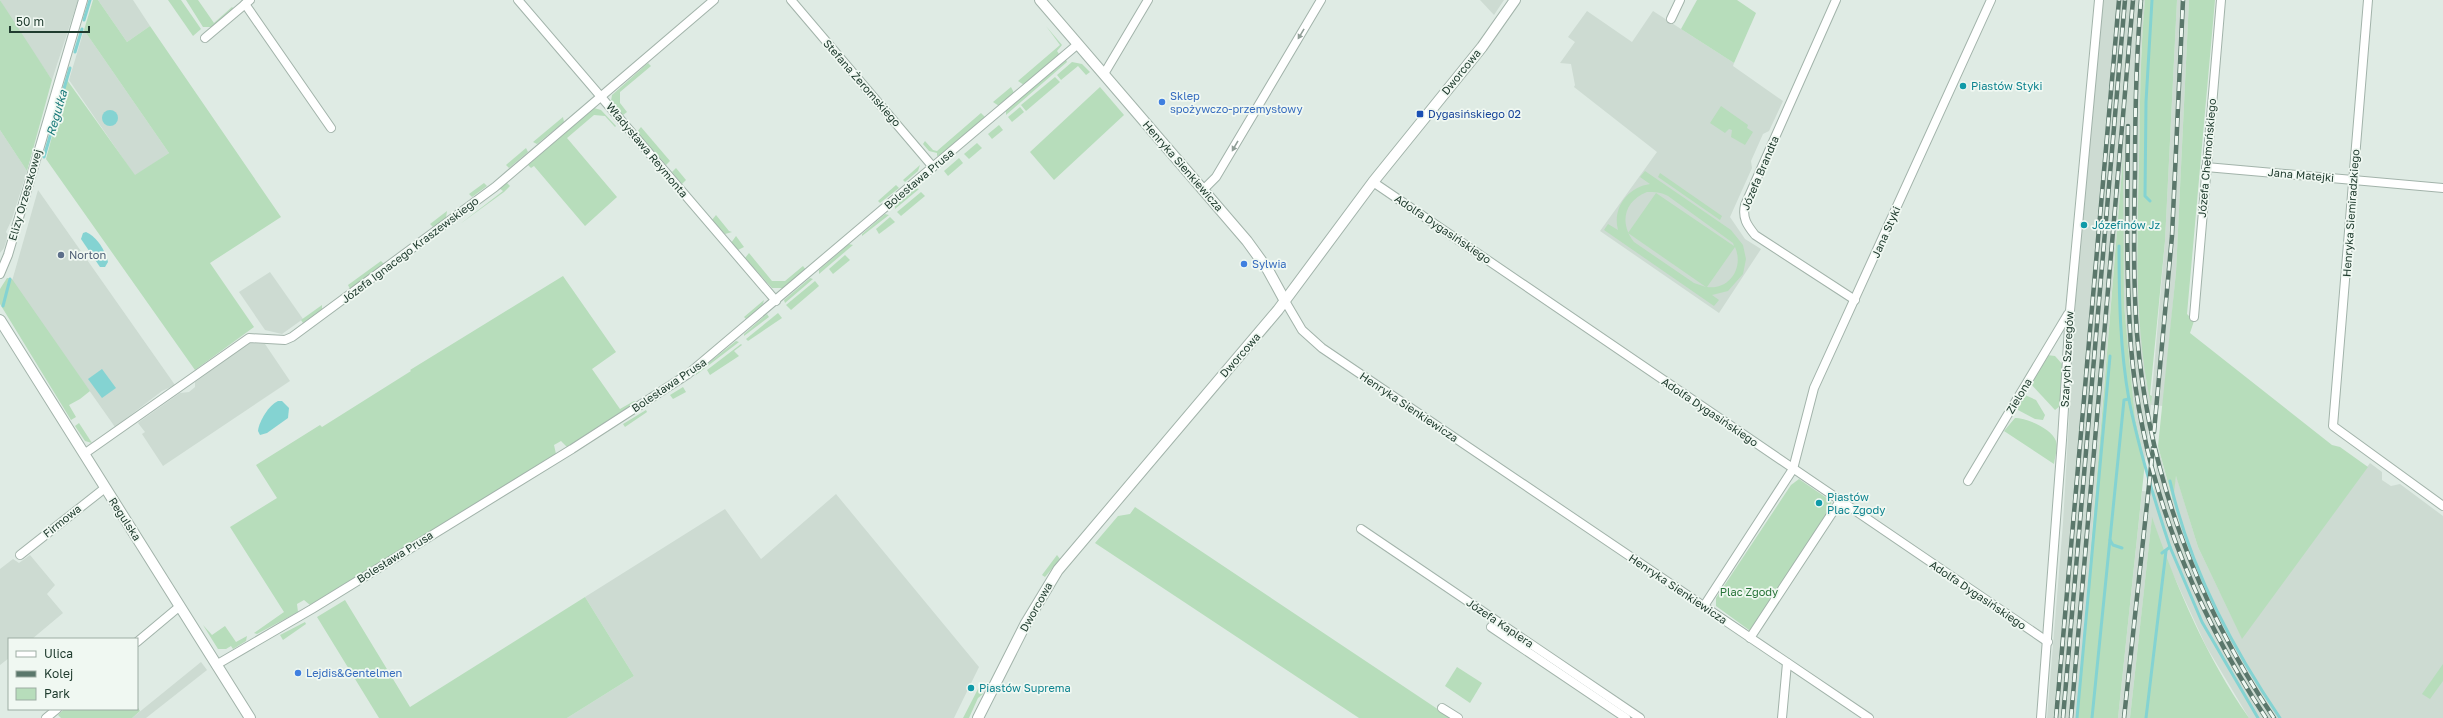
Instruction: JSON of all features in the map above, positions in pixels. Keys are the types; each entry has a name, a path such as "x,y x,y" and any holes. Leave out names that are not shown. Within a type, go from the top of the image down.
{"street":[{"name":"Elizy Orzeszkowej","path":"0,274 8,255 83,0"},
{"name":"Władysława Reymonta","path":"518,0 776,301"},
{"name":"Józefa Ignacego Kraszewskiego","path":"84,454 249,338 258,337 282,340 292,337 462,212 601,97 714,0"},
{"name":"Stefana Żeromskiego","path":"791,0 933,168"},
{"name":"Henryka Sienkiewicza","path":"1040,0 1203,190 1260,259 1302,330 1322,348 1869,718"},
{"path":"1104,74 1148,0"},
{"path":"1203,190 1216,177 1321,0"},
{"name":"Dworcowa","path":"978,718 1026,623 1058,570 1285,301 1373,182 1482,47 1515,0"},
{"path":"1671,18 1680,0"},
{"name":"Józefa Brandta","path":"1836,0 1745,205 1743,214 1745,222 1755,235 1855,300"},
{"name":"Jana Styki","path":"1793,469 1814,388 1991,0"},
{"name":"Szarych Szeregów","path":"2041,718 2048,642 2070,311 2099,0"},
{"name":"Józefa Chełmońskiego","path":"2194,317 2221,0"},
{"name":"Henryka Siemiradzkiego","path":"2368,0 2333,426 2443,506"},
{"path":"205,38 248,2 331,128"},
{"name":"Bolesława Prusa","path":"216,665 312,609 671,385 708,359 1078,44"},
{"name":"Jana Matejki","path":"2206,167 2443,188"},
{"name":"Adolfa Dygasińskiego","path":"1373,182 2048,642"},
{"name":"Zielona","path":"1968,481 2070,311"},
{"name":"Regulska","path":"0,320 250,718"},
{"path":"1704,606 1793,469"},
{"name":"Firmowa","path":"20,555 105,488"},
{"path":"1750,638 1840,501"},
{"name":"Józefa Kaplera","path":"1361,528 1640,718"},
{"path":"138,641 180,606"},
{"name":"Józefa Kaplera","path":"1491,627 1626,718"},
{"path":"1782,718 1787,662"},
{"path":"1442,708 1458,718"},
{"path":"46,718 55,710"}],"shaded area":[{"path":"0,0 78,0 52,80 12,21"},
{"path":"98,0 133,0 150,26 127,42"},
{"path":"1480,0 1504,0 1494,15"},
{"path":"2101,0 2145,0 2141,53 2137,244 2146,379 2151,403 2165,241 2177,0 2189,0 2176,272 2163,406 2151,405 2145,462 2135,418 2124,305 2122,166 2077,718 2047,718 2063,523 2079,244"},
{"path":"1587,11 1632,42 1653,11 1734,63 1733,66 1783,101 1769,131 1763,134 1751,161 1752,168 1730,217 1745,239 1761,249 1719,313 1600,231 1657,152 1574,87 1575,85 1571,64 1560,63 1575,42 1568,37"},
{"path":"84,30 169,153 135,176 69,80"},
{"path":"0,130 27,171 12,219 6,232 8,235 4,248 0,253"},
{"path":"38,190 175,385 162,391 115,427 12,281"},
{"path":"270,272 303,319 282,334 265,330 239,292"},
{"path":"249,343 265,344 290,381 163,466 142,434 145,432 138,423 180,393 189,392 195,387 195,382"},
{"path":"2158,446 2172,500 2176,475 2198,547 2242,638 2370,463 2382,472 2382,480 2391,486 2400,484 2443,516 2443,718 2249,718 2206,646 2166,559 2152,518 2130,718 2118,718 2142,491 2154,492"},
{"path":"836,494 979,667 954,718 567,718 634,676 585,597 725,509 761,559"},
{"path":"30,555 55,585 47,594 63,613 33,638 8,638 8,659 0,665 0,569 13,559 19,563"},
{"path":"201,662 207,670 146,718 132,718"}],"green space":[{"path":"0,0 52,80 27,171 0,130"},
{"path":"93,0 98,0 127,42 150,26 281,217 210,263 254,327 195,370 46,159 67,80 135,175 169,153 84,30"},
{"path":"168,0 181,0 201,29 193,36"},
{"path":"186,0 198,0 214,23 232,7 234,9 212,27 203,27"},
{"path":"1697,0 1737,0 1756,13 1734,63 1681,29"},
{"path":"2145,0 2177,0 2165,241 2150,395 2152,396 2151,405 2139,315 2137,254 2140,82"},
{"path":"2189,0 2215,0 2187,314 2194,321 2190,333 2332,445 2340,447 2368,467 2242,639 2198,547 2176,476 2173,501 2158,446 2176,272"},
{"path":"1046,26 1062,45 1057,51 1059,54 1024,85 1018,81 1060,45"},
{"path":"1066,60 1067,62 1006,115 1006,111"},
{"path":"1072,62 1082,64 1090,72 1086,75 1078,66 1061,80 1057,75"},
{"path":"648,63 651,66 620,92 620,103 627,112 623,115 611,101 612,95"},
{"path":"1055,77 1060,82 1026,111 1021,105"},
{"path":"1011,87 1014,93 999,106 993,102"},
{"path":"1100,87 1124,115 1054,180 1030,152"},
{"path":"1721,106 1748,125 1747,128 1753,132 1745,145 1731,137 1732,130 1729,129 1725,133 1710,123"},
{"path":"1020,107 1024,112 1012,122 1008,117"},
{"path":"594,108 601,110 616,126 615,127 605,116 594,115 567,138 617,197 585,226 534,166 531,168 528,165"},
{"path":"981,113 985,117 941,155 937,156 937,153 929,151 923,144 925,141 933,150 937,151"},
{"path":"563,117 564,122 537,144 533,142"},
{"path":"999,125 1003,130 992,139 988,134"},
{"path":"641,127 670,161 666,165 637,132"},
{"path":"977,143 982,148 969,159 964,154"},
{"path":"526,148 528,152 509,168 506,165"},
{"path":"959,158 963,163 948,176 944,171"},
{"path":"2123,158 2124,305 2135,418 2145,462 2118,718 2077,718"},
{"path":"920,165 918,171 905,182 903,180"},
{"path":"676,168 686,180 682,184 672,172"},
{"path":"1645,171 1731,230 1743,245 1746,259 1743,274 1728,291 1712,295 1719,300 1714,306 1604,230 1608,224 1618,230 1617,214 1624,200 1635,189 1650,184 1640,177","holes":["1647,192 1658,192 1668,196 1733,243 1734,246 1656,193 1628,232 1626,227 1626,213 1633,201","1629,234 1706,287 1694,283 1634,242","1735,247 1738,262 1733,276 1722,285 1707,287"]},
{"path":"1660,173 1722,216 1720,220 1658,177"},
{"path":"506,182 510,186 504,192 460,224 503,191 499,188"},
{"path":"484,183 487,186 472,197 469,194"},
{"path":"896,185 899,188 880,203 878,201"},
{"path":"915,188 919,189 895,209 895,206"},
{"path":"921,192 925,196 901,216 897,212"},
{"path":"447,211 446,218 433,227 430,224"},
{"path":"885,214 889,215 862,236 862,234"},
{"path":"716,215 729,231 732,232 725,234 712,220"},
{"path":"890,217 895,222 879,234 876,229"},
{"path":"736,236 744,247 738,250 731,243"},
{"path":"849,244 853,245 819,274 819,270"},
{"path":"749,253 772,281 785,281 803,266 806,270 784,288 772,288 745,258"},
{"path":"845,255 850,260 833,274 829,269"},
{"path":"381,261 384,264 350,289 348,285"},
{"path":"563,276 616,352 592,369 620,409 634,401 636,402 567,447 561,441 554,445 556,454 310,605 304,600 297,604 298,612 257,634 254,633 284,612 230,527 277,498 256,465 320,425 322,427 411,371 410,370"},
{"path":"7,278 12,279 90,391 69,405 76,417 71,420 0,304 0,289"},
{"path":"810,278 813,279 785,303 784,300"},
{"path":"815,281 819,286 791,310 786,305"},
{"path":"764,300 762,307 746,319 744,317"},
{"path":"322,305 322,309 303,323 301,320"},
{"path":"778,313 782,318 748,341 746,339"},
{"path":"767,314 769,317 744,336 744,334"},
{"path":"736,341 739,342 696,375 696,373"},
{"path":"741,344 742,345 734,351 739,356 710,375 707,370"},
{"path":"2047,355 2055,356 2063,365 2060,406 2055,410 2030,383"},
{"path":"683,387 686,392 673,399 670,395"},
{"path":"2025,395 2036,400 2045,415 2043,420 2035,419 2018,410 2016,405"},
{"path":"646,410 647,412 625,427 623,424"},
{"path":"2015,418 2032,422 2050,432 2056,441 2057,447 2054,464 2004,431"},
{"path":"79,423 92,443 85,441 75,426"},
{"name":"Plac Zgody","path":"1799,479 1831,501 1832,509 1753,630 1749,630 1716,606 1716,598 1791,485"},
{"path":"1135,507 1451,718 1359,718 1095,543 1118,516 1130,514"},
{"path":"2152,517 2171,569 2193,620 2219,671 2249,718 2130,718"},
{"path":"1057,555 1060,559 1045,577 1042,575"},
{"path":"585,597 634,676 567,718 379,718 317,617 345,600 410,707"},
{"path":"305,622 306,624 283,640 280,635"},
{"path":"203,625 212,635 225,626 236,642 247,636 246,641 233,649 231,646 226,649 218,649"},
{"path":"2443,664 2443,681 2430,699 2422,694"},
{"path":"1457,667 1482,683 1470,703 1445,686"},
{"path":"979,687 983,694 978,698 969,718 963,718"},
{"path":"138,708 140,711 132,718 61,718 58,715 63,710 138,710"}],"water":[{"path":"110,110 117,115 118,118 113,125 110,126 103,121 102,118 107,111"},
{"path":"86,232 94,237 103,249 108,262 105,267 100,267 81,239 83,233"},
{"path":"102,369 116,388 102,398 88,379"},
{"path":"278,401 282,401 289,408 288,418 267,433 260,435 258,431 262,418 271,406"}],"waterway":[{"name":"Regułka","path":"84,20 90,0"},
{"path":"2150,201 2145,196 2146,102 2152,0"},
{"name":"Regułka","path":"75,52 82,29"},
{"name":"Regułka","path":"44,157 70,68"},
{"path":"2119,246 2121,323 2129,400 2147,474 2170,547"},
{"name":"Regułka","path":"3,306 10,279"},
{"path":"2077,718 2110,356"},
{"path":"2092,718 2124,400 2129,399"},
{"path":"2170,481 2178,513 2200,574 2245,663 2280,718"},
{"path":"2110,540 2113,545 2122,548"},
{"path":"2162,553 2170,547 2202,622 2258,718"},
{"path":"2146,718 2166,551"}],"railway":[{"path":"2056,718 2119,0"},
{"path":"2063,718 2125,0"},
{"path":"2071,718 2133,0"},
{"path":"2141,0 2136,108 2134,233 2135,294 2137,334 2143,385 2152,436 2165,486 2181,535 2200,583 2246,674 2274,718"},
{"path":"2154,432 2172,236 2183,0"},
{"path":"2128,126 2127,236 2129,319 2137,397 2146,446 2159,494 2175,541 2194,587 2240,676 2266,718"},
{"path":"2124,718 2153,448"}],"place":[{"name":"Piastów Styki","path":"1963,86"},
{"name":"Sklep spożywczo-przemysłowy","path":"1162,102"},
{"name":"Dygasińskiego 02","path":"1420,114"},
{"name":"Józefinów Jz","path":"2084,225"},
{"name":"Norton","path":"61,255"},
{"name":"Sylwia","path":"1244,264"},
{"name":"Piastów Plac Zgody","path":"1819,503"},
{"name":"Lejdis&Gentelmen","path":"298,673"},
{"name":"Piastów Suprema","path":"971,688"}]}
